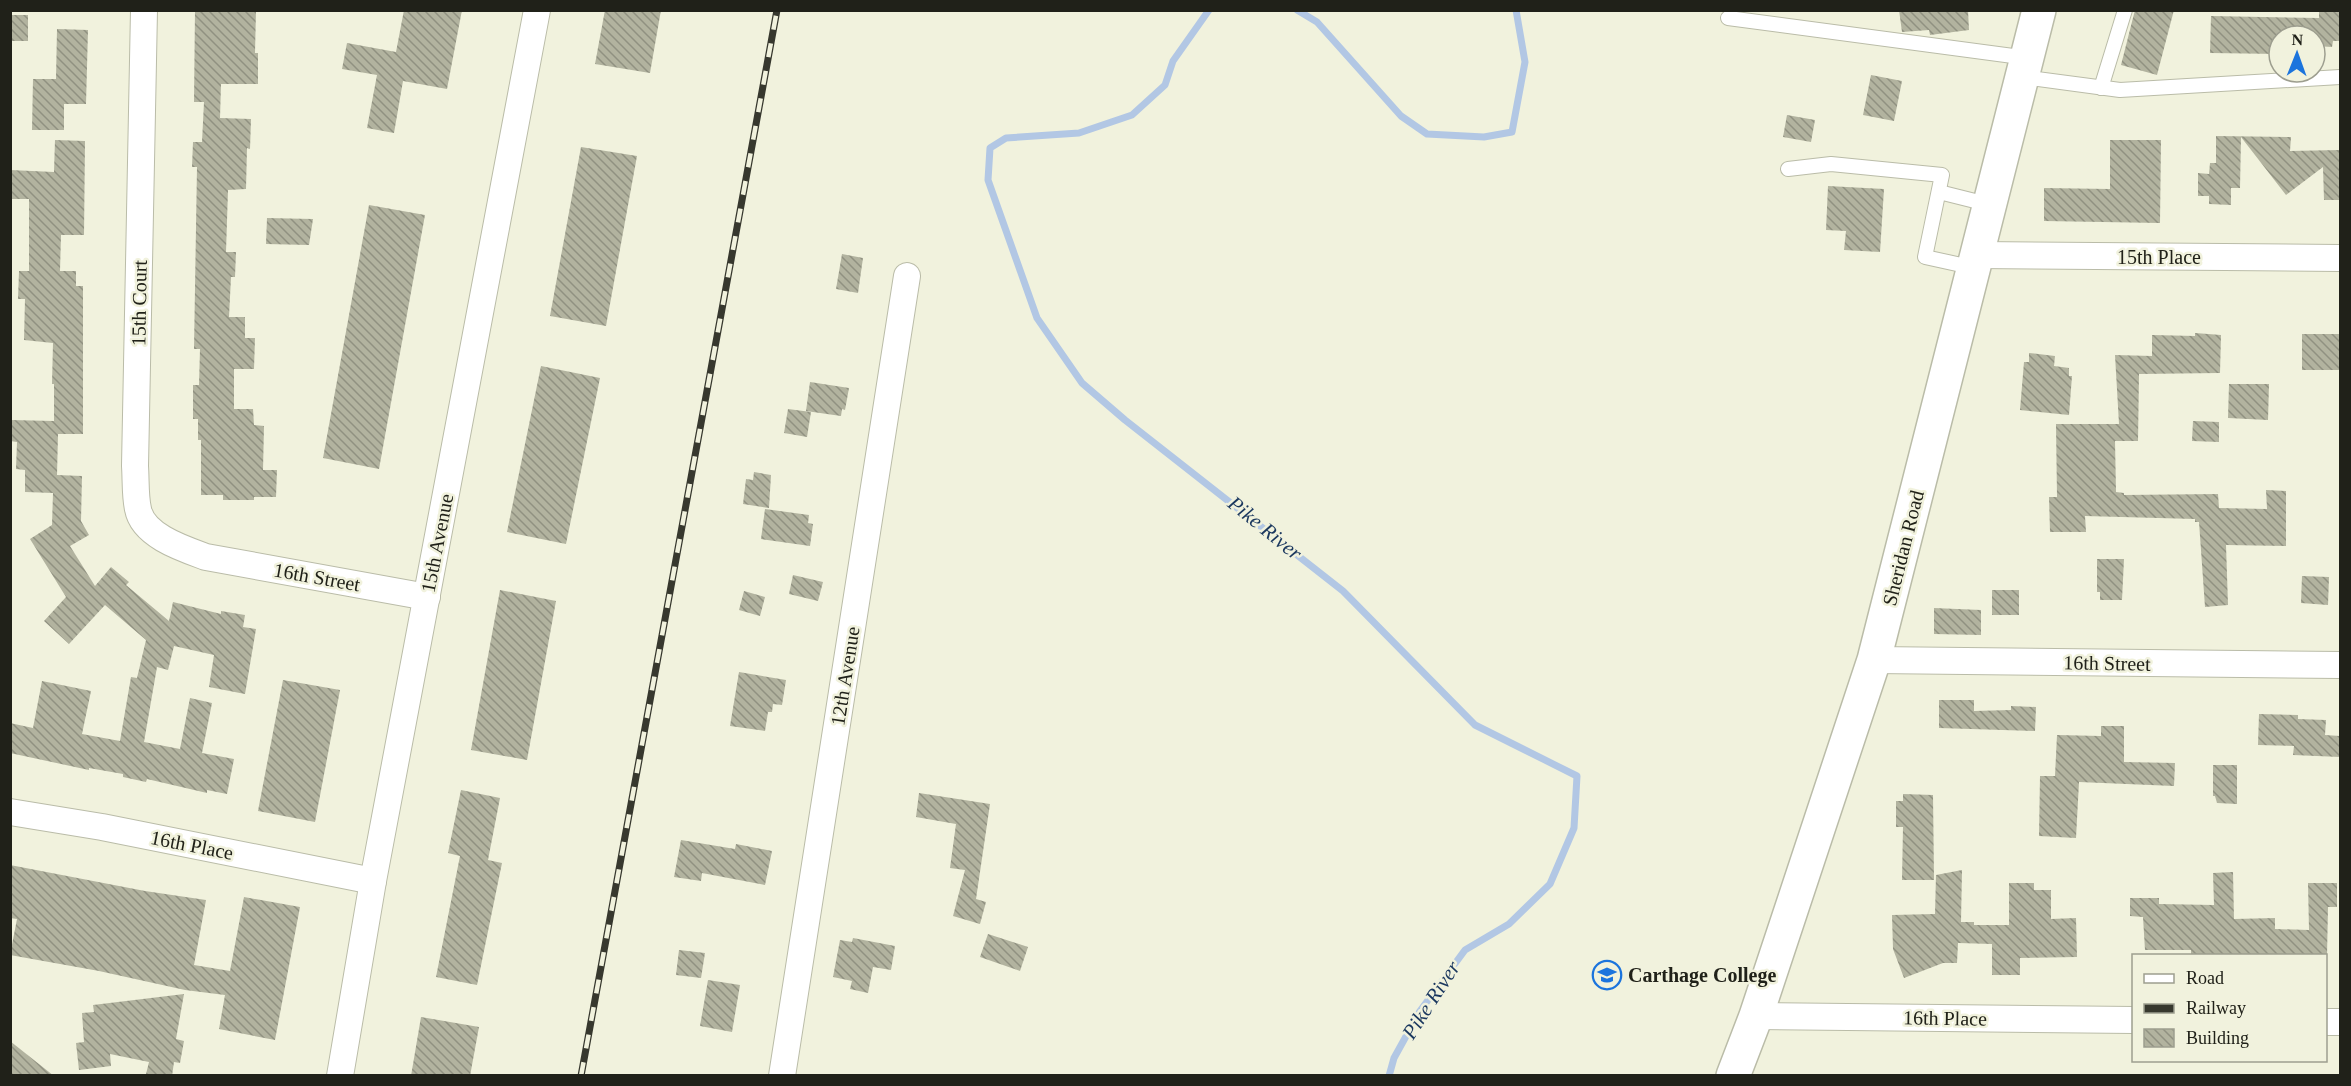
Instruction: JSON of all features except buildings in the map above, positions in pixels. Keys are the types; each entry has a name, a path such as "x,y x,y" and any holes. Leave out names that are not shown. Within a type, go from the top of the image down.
{"main road":[{"name":"Sheridan Road","path":"1733,1076 1756,1016 1874,660 2039,10"}],"street":[{"name":"15th Court","path":"144,10 135,466 138,512 149,528 183,549 206,557"},
{"name":"15th Avenue","path":"340,1076 373,881 537,10"},
{"name":"15th Place","path":"1976,262 2340,258"},
{"name":"12th Avenue","path":"782,1076 907,276"},
{"name":"16th Street","path":"206,557 427,597"},
{"name":"16th Street","path":"1874,660 2340,665"},
{"name":"16th Place","path":"10,812 373,881"},
{"name":"16th Place","path":"1756,1016 2132,1020"}],"lane":[{"path":"2101,88 2125,10"},
{"path":"1728,18 2026,68 2101,88 2151,90 2340,77"},
{"path":"1788,169 1831,164 1942,176 1925,257 1976,262"},
{"path":"1939,192 1991,205"}],"waterway":[{"name":"Pike River","path":"1209,10 1173,61 1165,85 1132,115 1079,133 1006,138 990,148 988,180 1037,318 1082,383 1125,420 1343,591 1475,725 1577,776 1574,828 1550,884 1509,924 1465,950 1420,1011 1394,1058 1389,1076"},
{"name":"Pike River","path":"1297,10 1317,22 1401,116 1427,134 1484,137 1512,132 1525,62 1516,10"}],"railway":[{"path":"581,1076 777,10"}],"place":[{"name":"Carthage College","path":"1607,975"}]}
